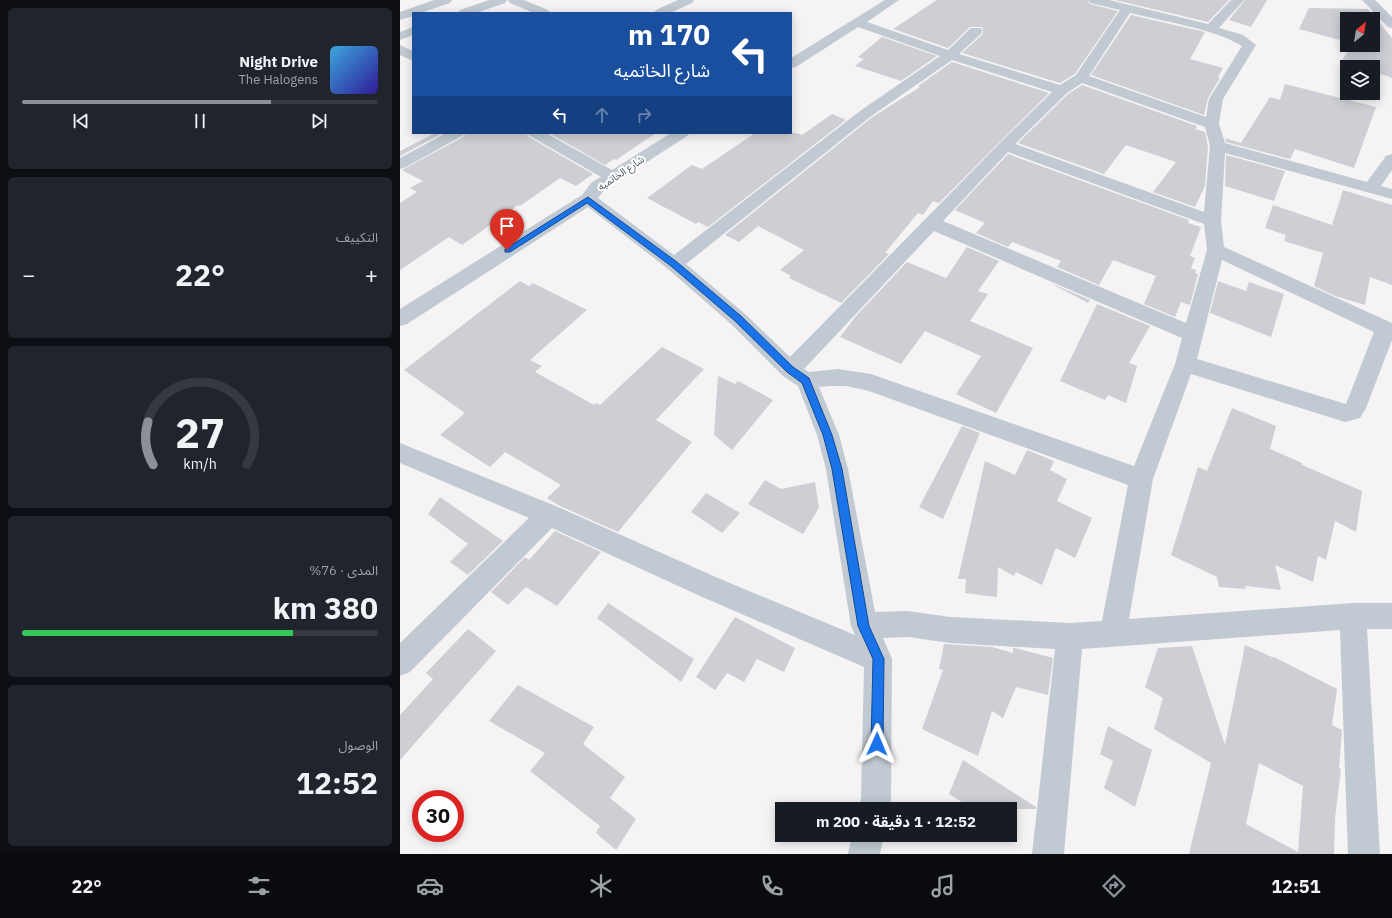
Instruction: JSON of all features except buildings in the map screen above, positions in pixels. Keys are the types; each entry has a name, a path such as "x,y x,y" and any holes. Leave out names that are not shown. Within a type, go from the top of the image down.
{"street":[{"path":"400,16 446,0"},
{"path":"467,12 501,0"},
{"path":"514,0 542,12"},
{"path":"662,12 688,0"},
{"path":"792,63 893,0"},
{"path":"1094,0 1211,30 1238,38 1249,45 1216,99 1212,124 1218,146 1212,221 1216,250 1186,364 1141,479 1113,634"},
{"path":"1211,30 1238,0"},
{"path":"1368,0 1392,24"},
{"path":"798,375 931,223 1005,146 1062,90 1081,78 1127,8"},
{"path":"858,23 950,55 1062,90"},
{"path":"400,36 412,31"},
{"path":"674,264 865,114 950,55 976,31"},
{"path":"400,49 412,57"},
{"path":"1081,78 1212,124"},
{"path":"400,164 455,134"},
{"path":"537,134 613,177"},
{"name":"شارع الخاتميه","path":"400,318 588,199 598,186 680,134"},
{"path":"1005,146 1212,221"},
{"path":"1218,146 1392,194"},
{"path":"1371,188 1392,159"},
{"path":"588,199 674,264 738,319 798,375 828,435 837,469 864,626 878,659 875,802"},
{"path":"931,223 1193,334"},
{"path":"1186,364 1345,413 1352,412 1389,330 1216,250"},
{"path":"798,375 850,378 871,383 1141,479"},
{"path":"400,453 549,515 709,587 878,659"},
{"path":"400,662 549,515"},
{"path":"864,626 908,624 950,630 1070,636 1353,616 1392,616"},
{"path":"1353,616 1364,854"},
{"path":"1048,854 1070,636"},
{"path":"864,854 867,842"}],"route":[{"path":"507,250 588,199 674,264 738,319 790,370 806,381 828,435 837,469 864,626 878,659 877,744"}]}
